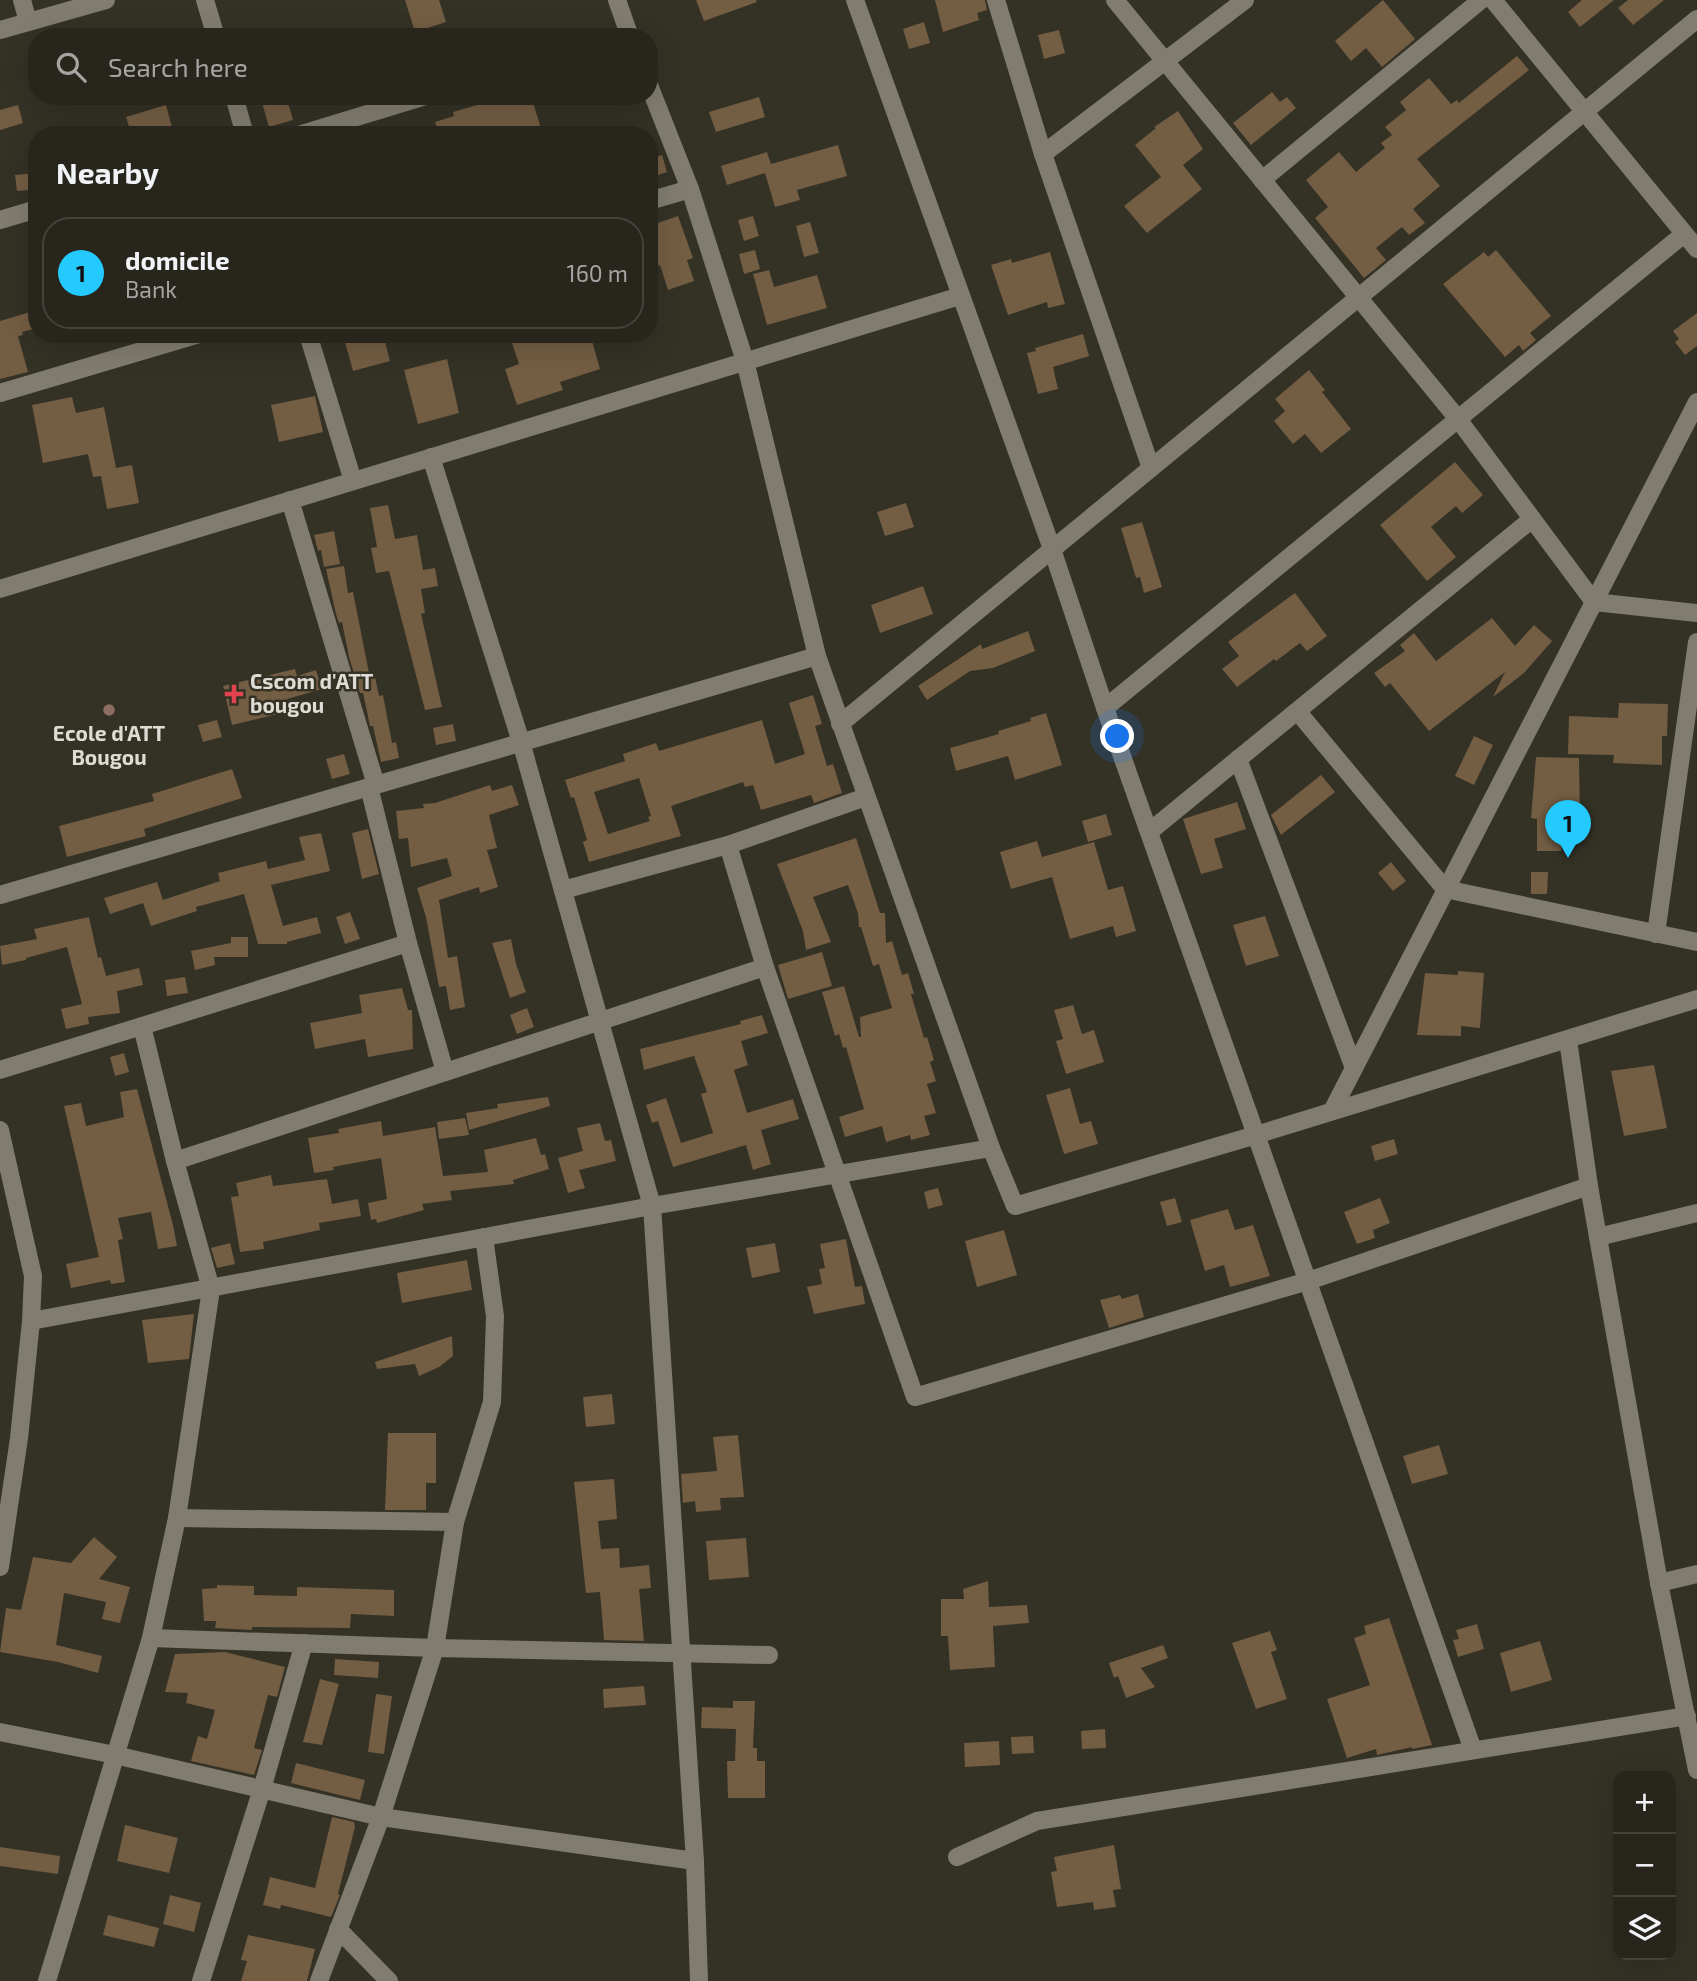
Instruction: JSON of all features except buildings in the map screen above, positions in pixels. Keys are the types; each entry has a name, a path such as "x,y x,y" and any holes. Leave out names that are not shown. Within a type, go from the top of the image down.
{"street":[{"path":"22,0 28,22"},
{"path":"0,30 106,0"},
{"path":"205,0 213,28"},
{"path":"617,0 626,28"},
{"path":"855,0 1052,549 1105,708 1473,1750"},
{"path":"996,0 1043,154 1151,468"},
{"path":"1115,0 1458,419 1594,602 1697,613"},
{"path":"1043,154 1245,0"},
{"path":"1262,180 1481,0"},
{"path":"1493,0 1697,249"},
{"path":"840,724 1697,19"},
{"path":"237,105 243,126"},
{"path":"328,126 396,105"},
{"path":"657,105 690,189 745,361 817,656 991,1148 1015,1206 1697,999"},
{"path":"658,198 690,189"},
{"path":"0,220 28,212"},
{"path":"1105,708 1684,234"},
{"path":"0,589 960,296"},
{"path":"0,393 169,343"},
{"path":"311,343 353,481"},
{"path":"1332,1111 1697,402"},
{"path":"431,457 521,742 652,1206 695,1861 699,1981"},
{"path":"290,500 372,786 408,943 445,1072"},
{"path":"1149,832 1532,519"},
{"path":"1656,934 1697,642"},
{"path":"0,895 817,656"},
{"path":"1298,712 1445,889 1697,942"},
{"path":"1238,760 1354,1068"},
{"path":"563,890 728,845 866,797"},
{"path":"728,845 765,967 915,1397 1308,1282 1589,1186"},
{"path":"0,1070 408,943"},
{"path":"175,1161 765,967"},
{"path":"47,1981 151,1638 177,1518 211,1289 175,1161 142,1026"},
{"path":"1568,1040 1589,1186 1659,1583 1697,1770"},
{"path":"0,1130 33,1276 32,1321 19,1438 0,1567"},
{"path":"32,1321 652,1206 991,1148"},
{"path":"1598,1237 1697,1213"},
{"path":"319,1981 381,1817 435,1648 455,1522 492,1402 495,1316 484,1237"},
{"path":"0,1438 19,1438"},
{"path":"177,1518 455,1522"},
{"path":"1659,1583 1697,1574"},
{"path":"151,1638 435,1648 769,1655"},
{"path":"201,1981 262,1789 304,1643"},
{"path":"957,1857 1037,1821 1686,1716"},
{"path":"0,1732 115,1755 381,1817 695,1861"},
{"path":"338,1930 389,1981"}],"place":[{"name":"Cscom d'ATT bougou","path":"234,694"},
{"name":"Ecole d'ATT Bougou","path":"109,710"},
{"name":"domicile","path":"1568,858"}]}
